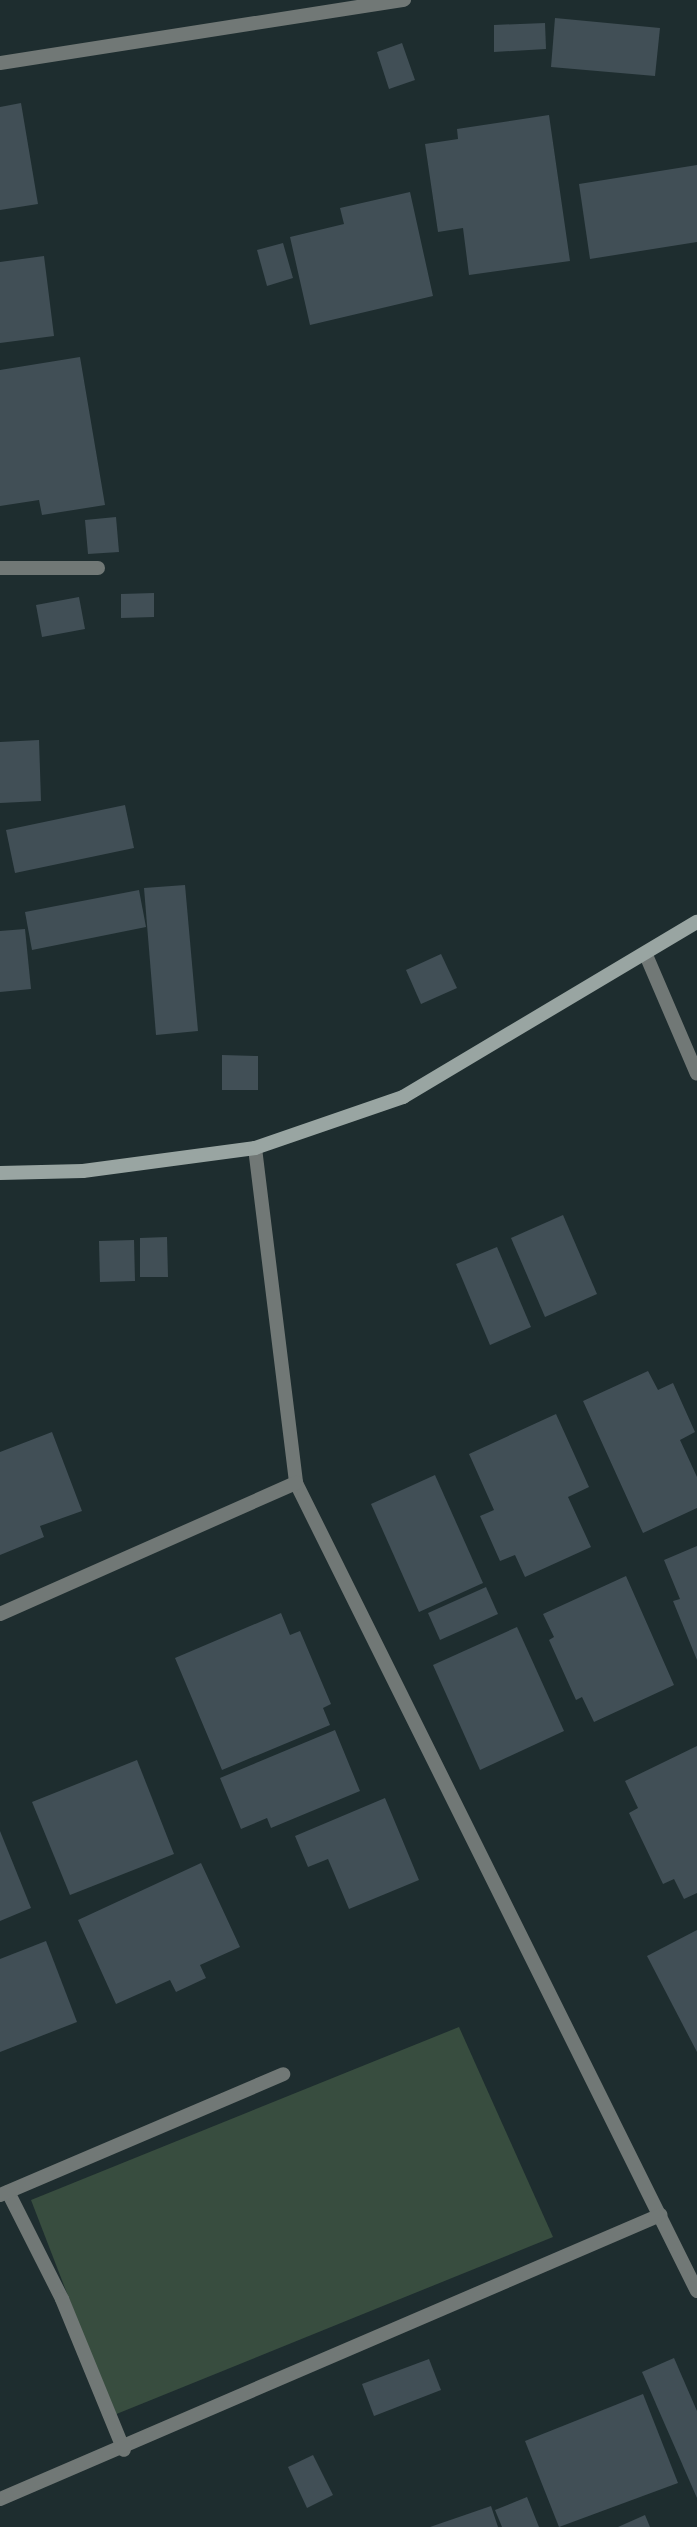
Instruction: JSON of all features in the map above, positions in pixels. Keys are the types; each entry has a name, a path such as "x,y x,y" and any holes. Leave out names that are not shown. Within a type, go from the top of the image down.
{"street":[{"path":"0,63 404,0"},
{"path":"0,568 97,568"},
{"path":"0,1173 83,1171 255,1148 403,1097 646,955 697,922"},
{"path":"646,955 697,1074"},
{"path":"255,1148 296,1483 697,2291"},
{"path":"0,1614 296,1483"},
{"path":"124,2450 62,2299 4,2193 284,2074"},
{"path":"0,2499 124,2450 660,2215"}],"green space":[{"path":"459,2027 553,2237 114,2415 31,2200"}],"building":[{"path":"555,18 660,28 655,76 551,67"},
{"path":"545,23 546,49 494,52 494,25"},
{"path":"402,43 415,80 389,89 377,52"},
{"path":"21,103 38,204 0,210 0,107"},
{"path":"549,115 570,261 469,275 463,228 438,232 425,144 458,139 457,129"},
{"path":"697,165 697,242 590,259 579,184"},
{"path":"410,192 433,296 310,325 290,237 344,224 340,208"},
{"path":"283,243 293,278 267,286 257,250"},
{"path":"44,256 54,336 0,343 0,262"},
{"path":"80,357 105,505 42,515 39,500 0,506 0,370"},
{"path":"116,517 119,552 88,554 85,520"},
{"path":"154,593 154,617 121,618 121,594"},
{"path":"79,597 85,629 42,637 36,605"},
{"path":"39,740 41,801 0,803 0,742"},
{"path":"125,805 134,848 15,873 6,830"},
{"path":"185,885 198,1031 156,1035 144,888"},
{"path":"139,890 146,927 32,950 25,912"},
{"path":"25,929 31,989 0,992 0,931"},
{"path":"441,954 457,988 421,1004 406,970"},
{"path":"222,1055 258,1056 258,1090 222,1090"},
{"path":"563,1215 597,1294 545,1317 511,1238"},
{"path":"167,1237 168,1277 140,1277 140,1238"},
{"path":"134,1240 135,1281 100,1282 99,1241"},
{"path":"497,1247 531,1327 490,1345 456,1264"},
{"path":"648,1371 658,1390 673,1383 695,1432 680,1440 697,1477 697,1508 643,1533 583,1401"},
{"path":"556,1414 589,1487 568,1497 591,1547 525,1577 515,1555 500,1561 480,1516 494,1510 469,1454"},
{"path":"52,1432 82,1511 40,1526 44,1537 0,1555 0,1452"},
{"path":"435,1475 483,1583 419,1612 371,1504"},
{"path":"697,1546 697,1660 673,1601 680,1599 664,1560"},
{"path":"626,1576 674,1685 594,1722 582,1697 576,1700 549,1640 554,1637 543,1614"},
{"path":"486,1587 498,1614 440,1640 428,1613"},
{"path":"281,1613 290,1635 300,1631 331,1704 323,1708 330,1725 222,1770 175,1658"},
{"path":"517,1627 564,1731 480,1770 433,1665"},
{"path":"335,1730 360,1791 271,1828 267,1818 241,1829 220,1778"},
{"path":"697,1746 697,1893 684,1899 674,1879 663,1884 629,1813 638,1808 625,1781"},
{"path":"137,1760 174,1854 70,1895 32,1802"},
{"path":"385,1798 419,1880 349,1909 328,1859 308,1867 295,1836"},
{"path":"0,1831 31,1908 0,1921"},
{"path":"201,1863 240,1947 200,1965 206,1978 176,1992 170,1980 116,2004 78,1920"},
{"path":"697,1930 697,2052 647,1956"},
{"path":"46,1941 77,2022 0,2052 0,1959"},
{"path":"674,2358 697,2411 697,2498 642,2372"},
{"path":"429,2359 441,2390 374,2416 362,2384"},
{"path":"643,2394 678,2483 559,2527 525,2441"},
{"path":"313,2455 333,2495 307,2508 288,2467"},
{"path":"527,2497 539,2527 502,2527 495,2510"},
{"path":"491,2506 498,2527 430,2527"},
{"path":"645,2515 650,2527 618,2527"}]}
